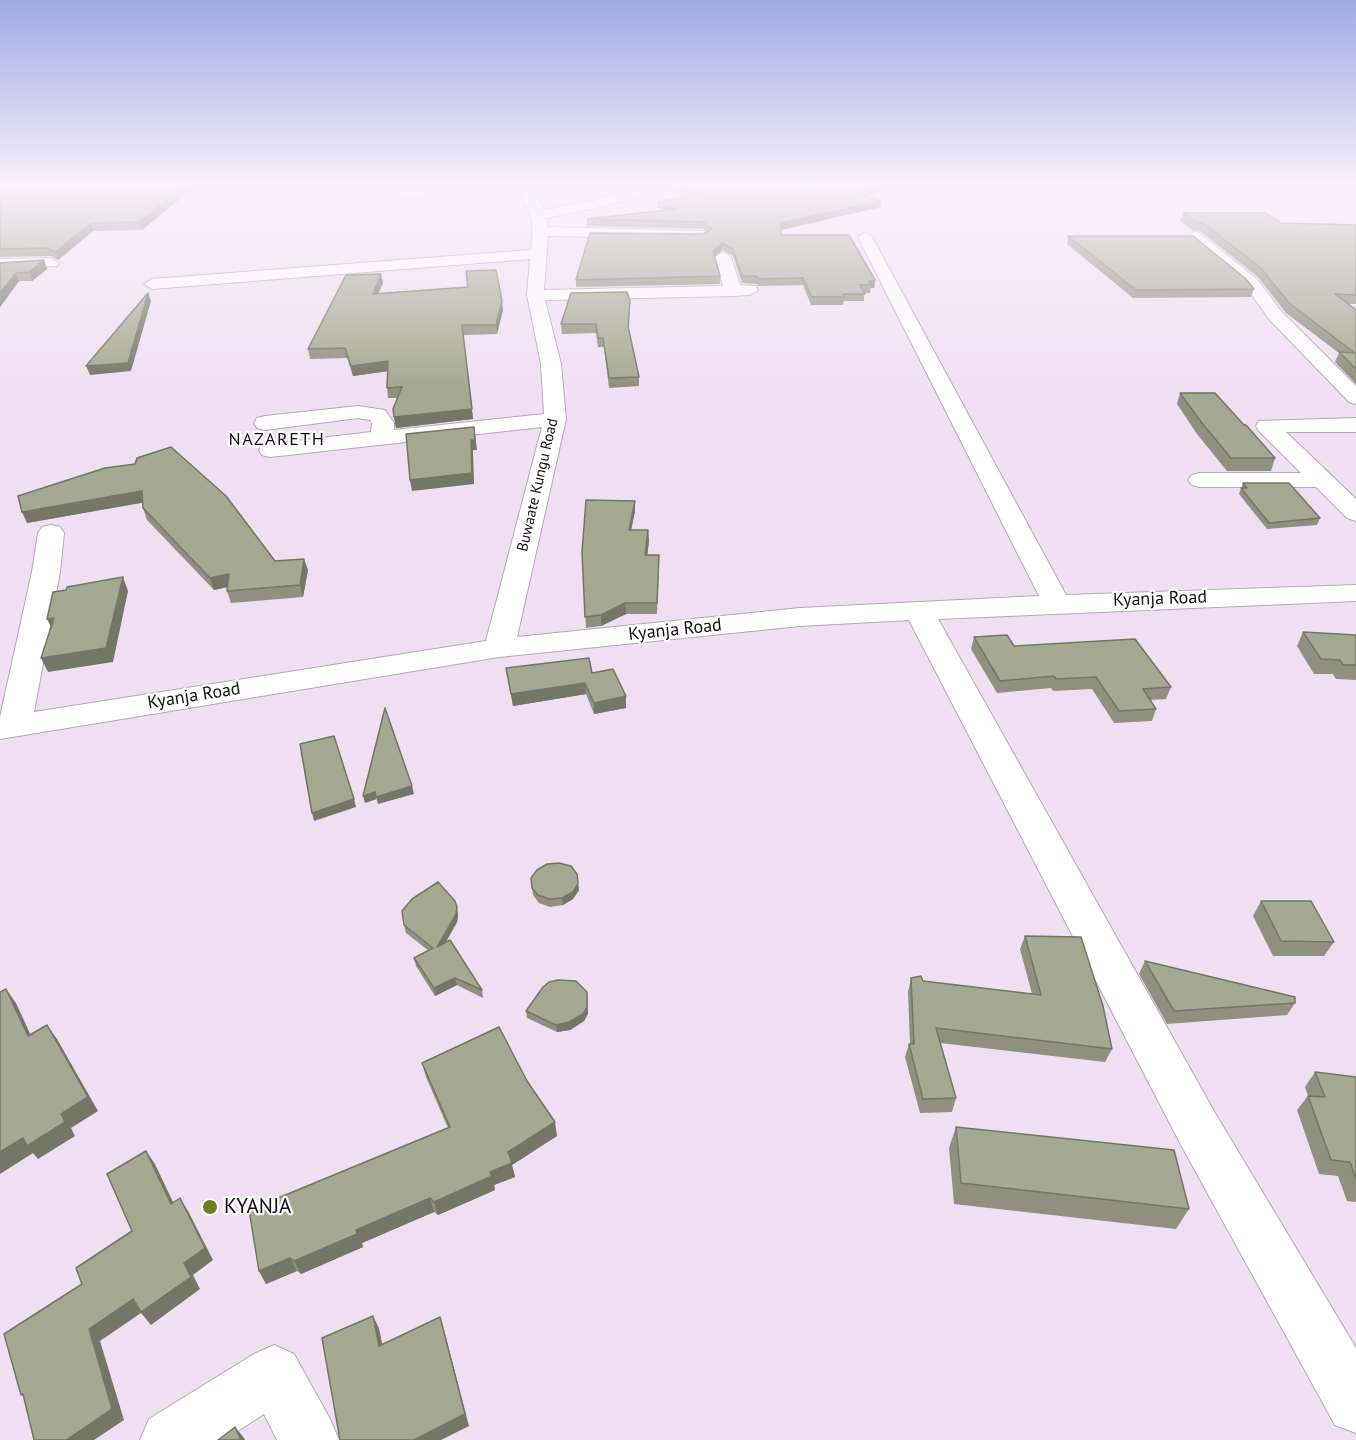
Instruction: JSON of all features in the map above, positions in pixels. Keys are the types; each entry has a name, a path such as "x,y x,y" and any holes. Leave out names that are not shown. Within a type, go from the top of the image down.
{"street":[{"name":"Buwaate Kungu Road","path":"500,648 555,419 551,364 535,295 539,251"},
{"path":"872,251 1057,604"},
{"path":"1213,251 1251,282 1275,315 1356,398"},
{"path":"152,284 291,271 436,264 539,255"},
{"path":"535,295 742,291 723,257"},
{"path":"0,264 51,263"},
{"path":"265,423 358,412 367,413 377,415 383,423 382,439"},
{"path":"270,450 555,419"},
{"path":"1356,425 1267,426 1356,513"},
{"path":"1200,480 1322,480"},
{"path":"8,726 46,572 51,533"},
{"name":"Kyanja Road","path":"8,726 500,648 800,617 1057,604 1356,593"},
{"path":"919,611 1198,1130 1356,1404"},
{"path":"170,1440 274,1374 309,1440"}],"building":[{"path":"585,251 713,251 720,276 576,280"},
{"path":"734,251 858,251 875,280 869,281 871,285 860,285 865,294 843,294 844,297 812,297 803,278 759,279 756,276 742,276"},
{"path":"1087,251 1212,251 1246,279 1254,289 1136,290"},
{"path":"1239,251 1356,251 1356,295 1335,294 1356,310 1356,369 1339,352 1355,353 1289,303 1261,268"},
{"path":"44,260 29,272 16,273 0,293 0,263"},
{"path":"496,270 502,301 496,325 462,325 472,409 394,417 393,409 402,387 387,388 388,361 351,366 345,348 308,349 346,275 381,274 373,294 468,287 466,271"},
{"path":"627,292 630,301 628,326 639,377 609,378 603,338 598,338 596,324 561,324 571,293"},
{"path":"148,293 128,363 86,366"},
{"path":"1180,393 1215,393 1275,458 1231,458"},
{"path":"474,427 475,440 471,440 472,473 410,480 406,434"},
{"path":"171,447 226,496 275,561 304,559 300,585 227,591 229,574 210,578 143,508 142,491 22,512 18,496 105,468 135,464 137,458"},
{"path":"1243,483 1289,483 1320,518 1269,523 1241,488 1247,488"},
{"path":"586,500 635,501 629,530 648,530 645,555 659,555 657,603 625,603 601,615 585,617 582,552"},
{"path":"123,577 106,648 41,658 54,618 47,619 53,592 66,590 67,587"},
{"path":"1303,632 1356,635 1356,665 1343,665 1340,660 1321,659"},
{"path":"1007,635 1014,646 1135,639 1171,687 1143,689 1156,709 1119,711 1096,677 1056,679 1054,676 1000,681 974,637"},
{"path":"589,658 592,673 613,669 626,696 594,703 585,683 511,694 506,668"},
{"path":"385,708 412,786 376,797 375,792 363,796"},
{"path":"334,736 354,799 312,813 300,744"},
{"path":"559,863 571,866 577,874 578,883 573,892 562,898 549,899 538,895 532,888 531,878 537,870 547,864"},
{"path":"438,882 455,901 457,907 456,914 437,947 450,940 482,990 455,978 434,988 414,958 433,948 404,925 402,911 412,899"},
{"path":"1261,901 1311,901 1334,942 1281,941"},
{"path":"1025,936 1081,937 1103,1006 1112,1049 936,1028 956,1098 923,1099 909,1044 914,1044 911,978 921,976 923,981 1041,995"},
{"path":"1145,961 1295,997 1295,1003 1174,1011"},
{"path":"576,981 587,992 587,1007 583,1014 569,1022 556,1025 526,1011 543,987 549,982"},
{"path":"6,989 28,1036 47,1025 88,1097 61,1114 65,1122 27,1146 23,1138 0,1152 0,992"},
{"path":"499,1027 527,1081 555,1122 508,1152 512,1163 490,1172 492,1176 434,1202 430,1198 356,1230 357,1234 294,1261 290,1258 259,1271 249,1210 450,1127 422,1063"},
{"path":"1315,1072 1356,1077 1356,1179 1350,1162 1331,1160 1308,1096 1325,1097"},
{"path":"956,1127 1174,1150 1189,1209 961,1183"},
{"path":"146,1151 171,1204 180,1198 205,1248 184,1263 191,1277 141,1312 133,1299 89,1329 112,1409 66,1440 34,1440 23,1394 21,1395 4,1334 82,1284 76,1268 132,1231 107,1174"},
{"path":"373,1316 379,1346 440,1317 465,1414 414,1440 340,1440 322,1338"},
{"path":"235,1427 241,1440 218,1440"}],"place":[{"name":"KYANJA","path":"210,1207"}],"district":[{"name":"NAZARETH","path":"277,440"}]}
